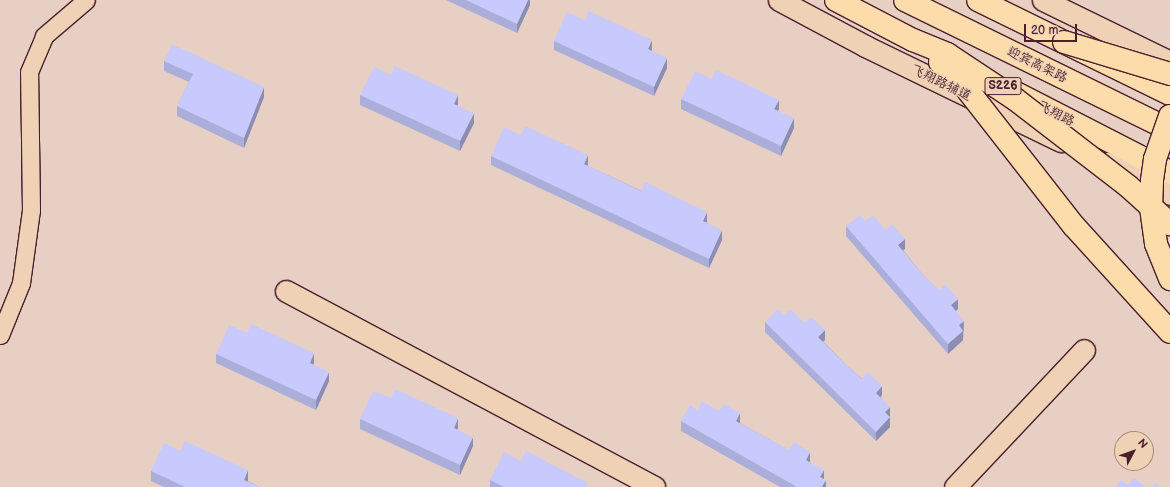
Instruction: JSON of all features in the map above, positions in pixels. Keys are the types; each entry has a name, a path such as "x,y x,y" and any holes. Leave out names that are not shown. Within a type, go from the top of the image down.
{"main road":[{"name":"迎宾高架路","path":"905,0 1170,130"},
{"path":"978,0 1170,94"},
{"path":"1000,0 1170,82"},
{"path":"841,2 912,40 947,54 1021,104 1128,186 1170,224"},
{"name":"飞翔路","path":"841,2 1170,172"},
{"path":"912,40 959,79 1074,226 1170,332"},
{"path":"1064,42 1170,74"},
{"path":"1170,116 1155,159 1152,195 1156,244 1170,278"}],"street":[{"path":"0,335 20,283 31,210 28,72 44,36 86,0"},
{"name":"飞翔路辅道","path":"779,0 865,46 1170,194"},
{"path":"1043,0 1170,62"},
{"path":"286,291 654,487"},
{"path":"955,487 1084,350"}],"building":[{"path":"466,0 528,0 517,24"},
{"path":"589,11 652,40 648,49 667,58 654,87 554,41 567,12 585,20"},
{"path":"172,44 264,87 244,138 177,106 193,74 164,61"},
{"path":"395,66 458,95 454,104 474,113 460,141 360,95 374,67 391,75"},
{"path":"716,70 779,100 774,109 794,118 781,146 681,99 695,71 712,79"},
{"path":"525,126 588,155 584,164 641,191 645,182 707,212 703,221 722,230 709,259 491,156 504,127 521,135"},
{"path":"860,215 865,221 873,215 886,230 892,224 905,239 898,245 924,276 939,290 945,284 958,299 951,305 964,321 959,325 963,331 948,344 846,226"},
{"path":"778,309 784,316 790,309 805,323 811,317 825,330 818,337 847,366 862,379 868,372 882,386 876,393 890,407 885,412 890,417 876,432 765,322"},
{"path":"251,324 314,353 310,363 329,372 316,400 216,354 229,325 247,333"},
{"path":"395,389 458,418 454,428 473,437 460,465 360,419 373,391 391,398"},
{"path":"702,401 719,411 724,404 740,413 736,421 789,450 794,442 810,452 806,460 824,470 820,477 826,480 822,487 797,487 681,421 690,405 697,410"},
{"path":"185,441 248,470 244,480 260,487 185,487 151,471 164,443 181,451"},
{"path":"526,451 588,483 586,487 504,487 490,480 504,452 521,461"},
{"path":"1134,478 1146,487 1116,487 1121,480 1128,485"},
{"path":"1155,483 1160,487 1152,487"}]}
